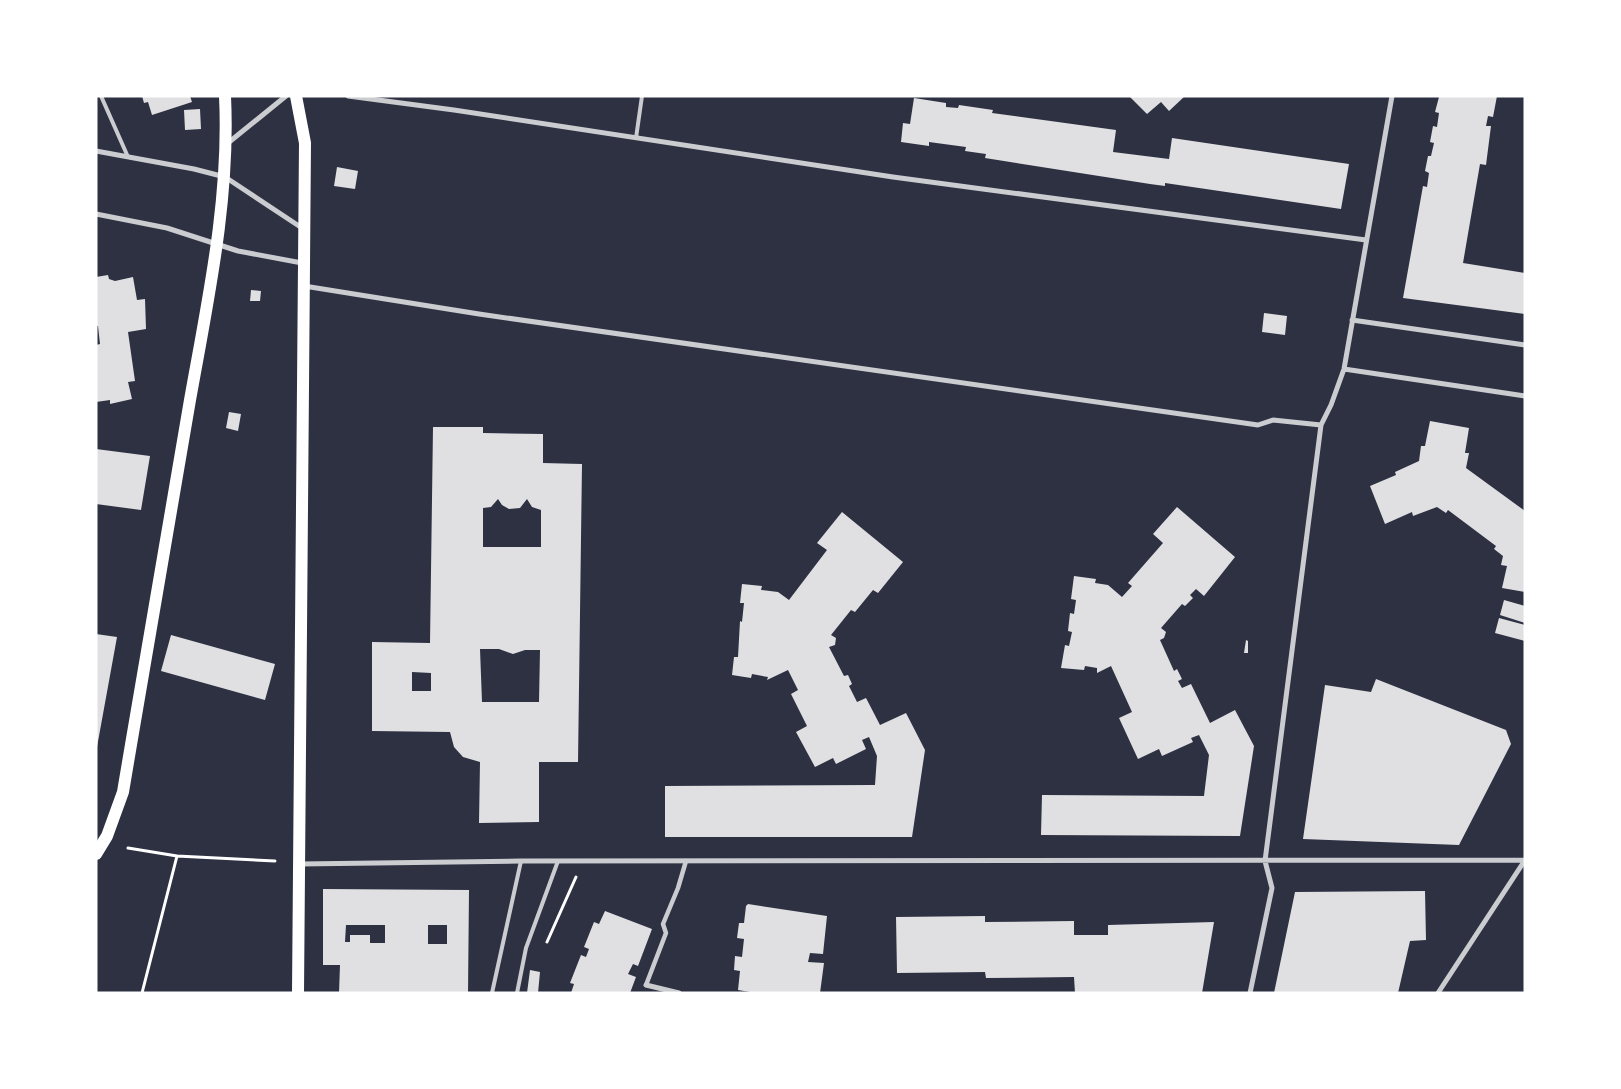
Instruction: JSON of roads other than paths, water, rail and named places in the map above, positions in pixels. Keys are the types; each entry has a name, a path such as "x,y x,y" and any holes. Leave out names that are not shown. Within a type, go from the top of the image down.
{"main road":[{"path":"96,854 107,836 123,792 226,177 226,96"},
{"path":"296,96 305,143 298,993"}],"street":[{"path":"227,144 286,96"},
{"path":"348,96 902,179 1366,240"},
{"path":"1250,993 1272,888 1265,861 1321,425 1331,405 1344,370 1392,96"},
{"path":"96,151 226,177 304,230"},
{"path":"96,214 167,228 238,251 303,263"},
{"path":"303,286 478,314 1258,425 1273,420 1321,425"},
{"path":"1352,320 1525,345"},
{"path":"1344,370 1525,396"},
{"path":"300,864 521,861 1525,860"},
{"path":"1438,993 1525,860"},
{"path":"679,993 646,985 666,933 663,924 678,888 686,862"}],"lane":[{"path":"101,96 128,157"},
{"path":"636,138 642,96"},
{"path":"492,993 521,861"},
{"path":"517,993 526,948 558,861"}]}
